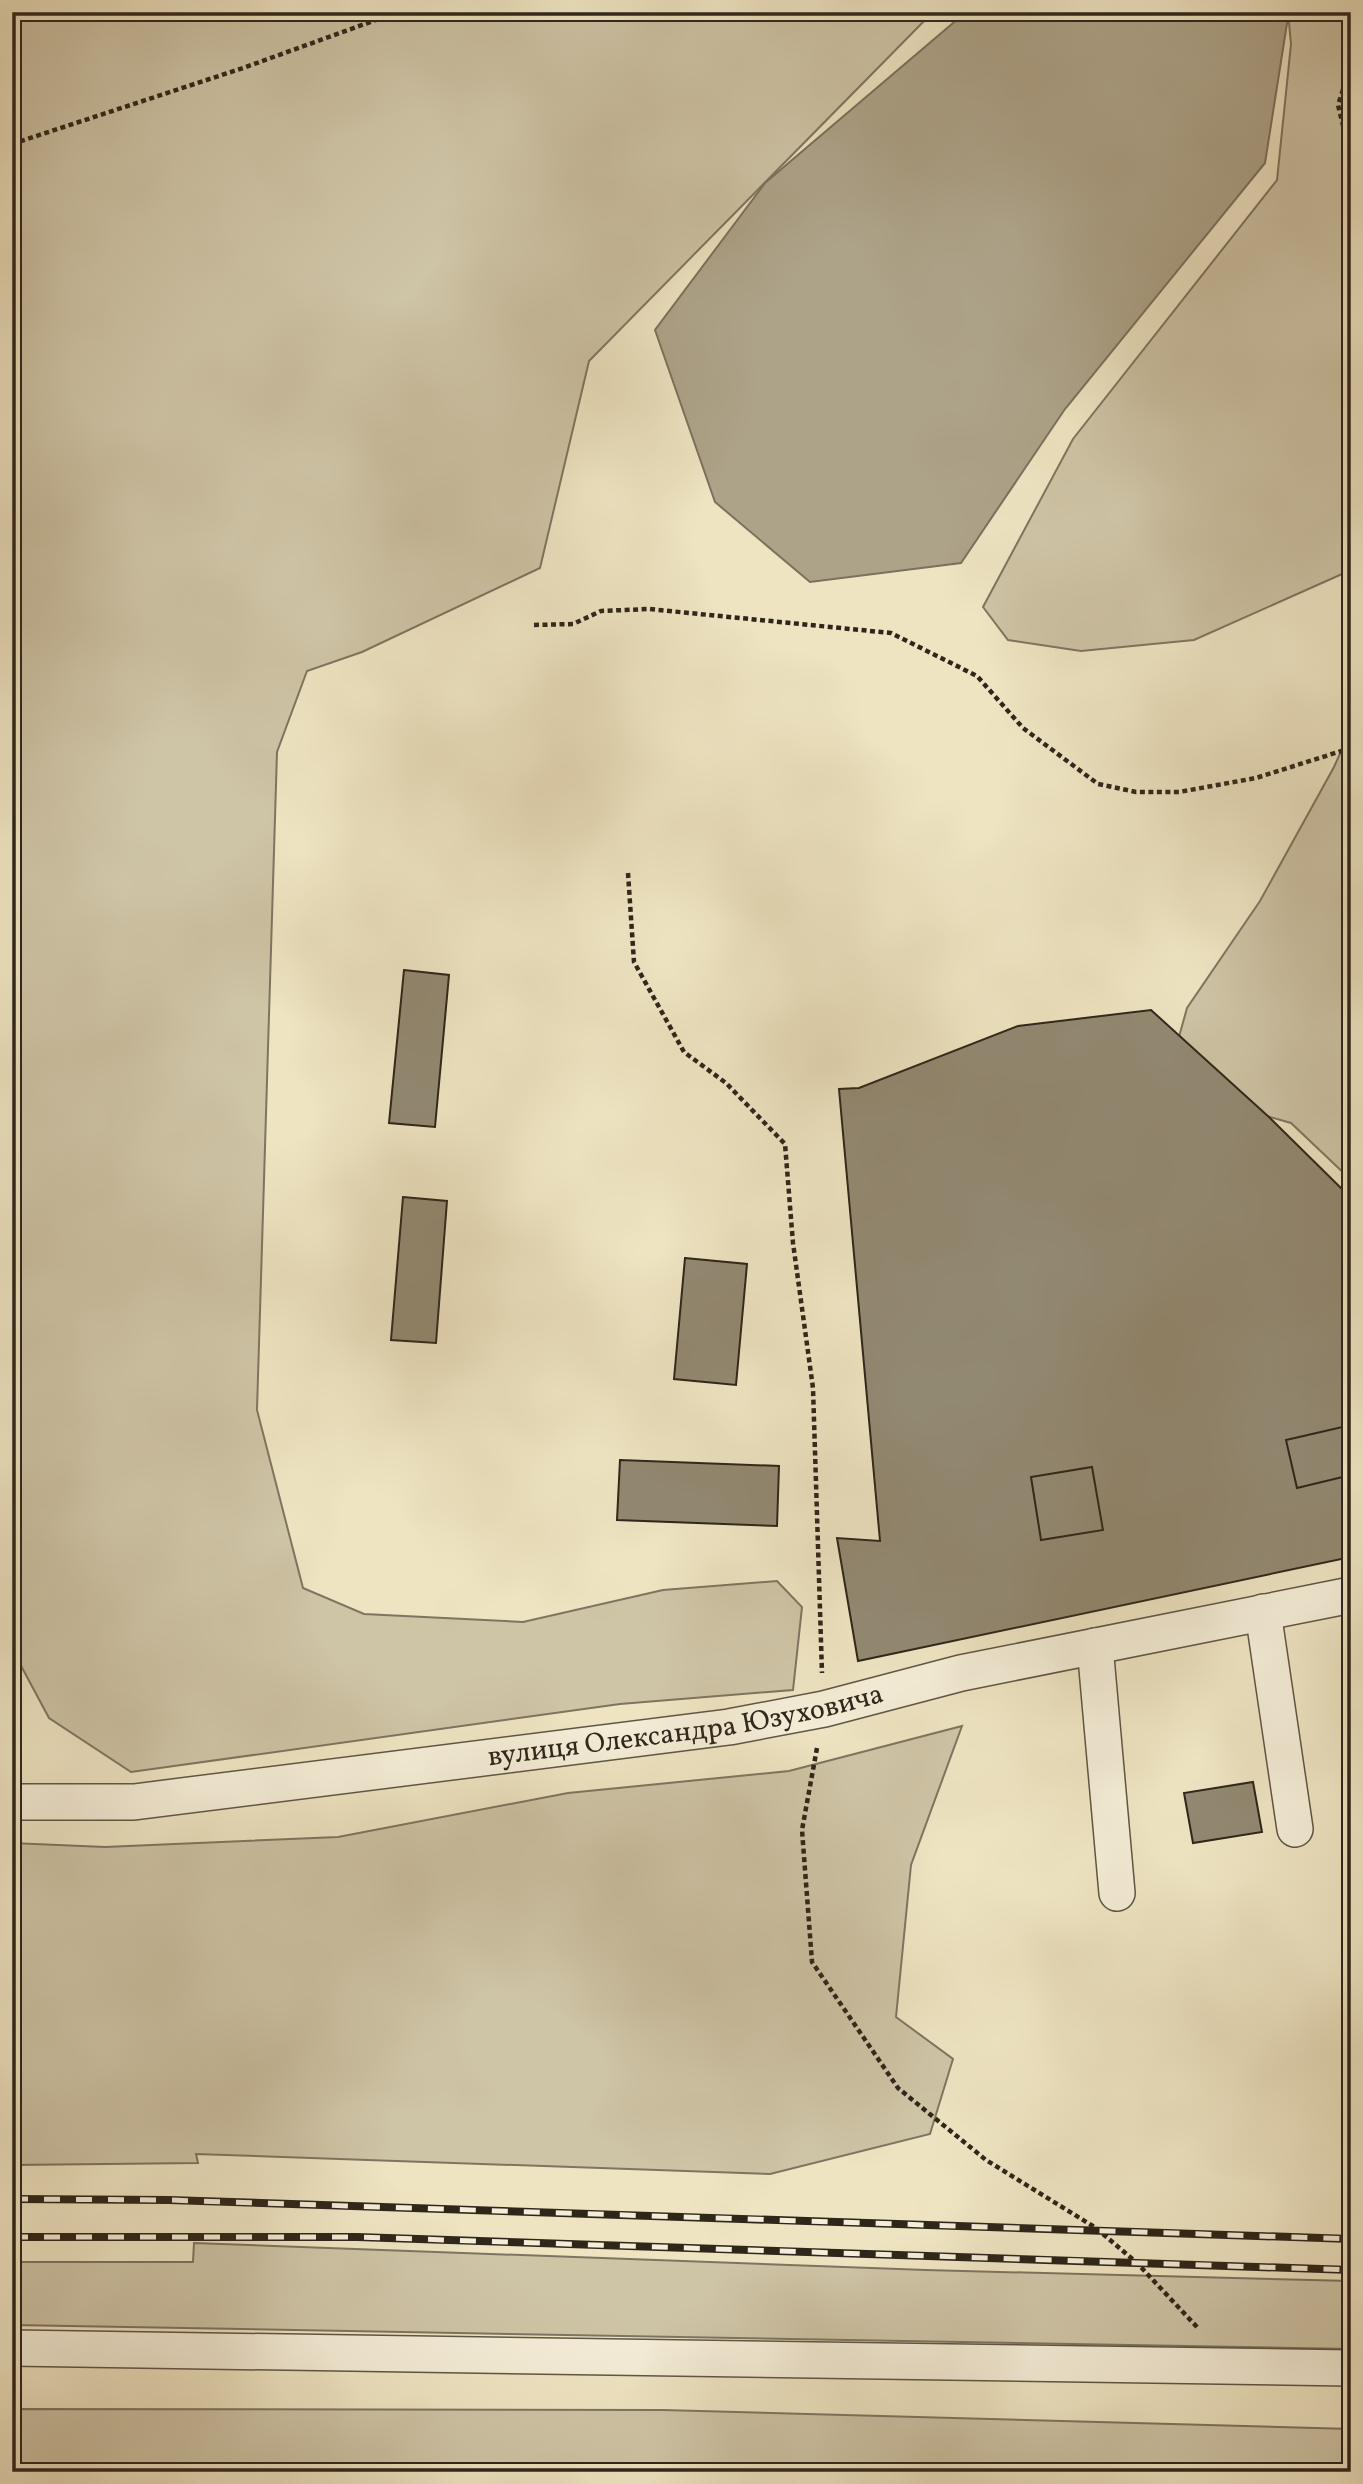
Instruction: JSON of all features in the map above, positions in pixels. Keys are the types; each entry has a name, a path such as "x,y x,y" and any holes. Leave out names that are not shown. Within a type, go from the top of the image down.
{"street":[{"name":"вулиця Олександра Юзуховича","path":"12,1802 134,1802 729,1727 824,1709 961,1673 1351,1595"},
{"path":"1263,1612 1295,1829"},
{"path":"1095,1646 1117,1893"},
{"path":"12,2348 1351,2368"}],"path":[{"path":"12,144 243,68 398,12"},
{"path":"1351,65 1338,105 1351,158"},
{"path":"534,625 573,624 601,611 649,609 891,633 977,676 1023,728 1098,784 1136,792 1179,792 1256,778 1351,748"},
{"path":"628,873 634,962 684,1052 726,1083 785,1144 793,1243 813,1388 824,1709 802,1830 812,1962 898,2088 986,2160 1096,2228 1137,2263 1164,2295 1237,2366"}],"shaded area":[{"path":"12,12 933,12 589,361 540,568 362,652 307,671 277,752 257,1410 303,1588 364,1614 523,1622 663,1590 777,1581 802,1607 793,1690 620,1704 131,1772 49,1718 12,1649"},
{"path":"966,12 1286,12 1288,17 1265,163 1065,409 961,563 810,582 715,502 655,330 765,183"},
{"path":"1288,12 1351,12 1351,570 1194,640 1081,651 1008,640 983,607 1073,439 1277,180 1291,44"},
{"path":"1351,729 1351,1180 1291,1123 1165,1087 1187,1008 1260,901 1334,767"},
{"path":"962,1726 911,1865 896,2017 953,2059 930,2134 770,2174 196,2154 198,2163 12,2165 12,1843 105,1847 338,1837 568,1793 789,1771"},
{"path":"194,2243 926,2270 1351,2281 1351,2349 12,2325 12,2262 193,2262"},
{"path":"12,2409 663,2410 1351,2429 1351,2472 12,2472"}],"building":[{"path":"404,970 449,975 435,1127 389,1123"},
{"path":"1151,1010 1270,1118 1351,1198 1351,1557 858,1661 837,1538 880,1541 839,1089 859,1088 1018,1026"},
{"path":"403,1197 447,1201 436,1343 391,1340"},
{"path":"685,1258 747,1264 736,1385 674,1379"},
{"path":"1351,1425 1351,1475 1297,1488 1286,1440"},
{"path":"620,1460 779,1466 777,1526 617,1520"},
{"path":"1092,1467 1103,1530 1041,1540 1031,1477"},
{"path":"1345,1749 1351,1749 1351,1804 1346,1804"},
{"path":"1253,1782 1262,1832 1193,1843 1184,1793"}],"railway":[{"path":"12,2199 169,2200 1351,2239"},
{"path":"12,2237 357,2237 1351,2270"}]}
